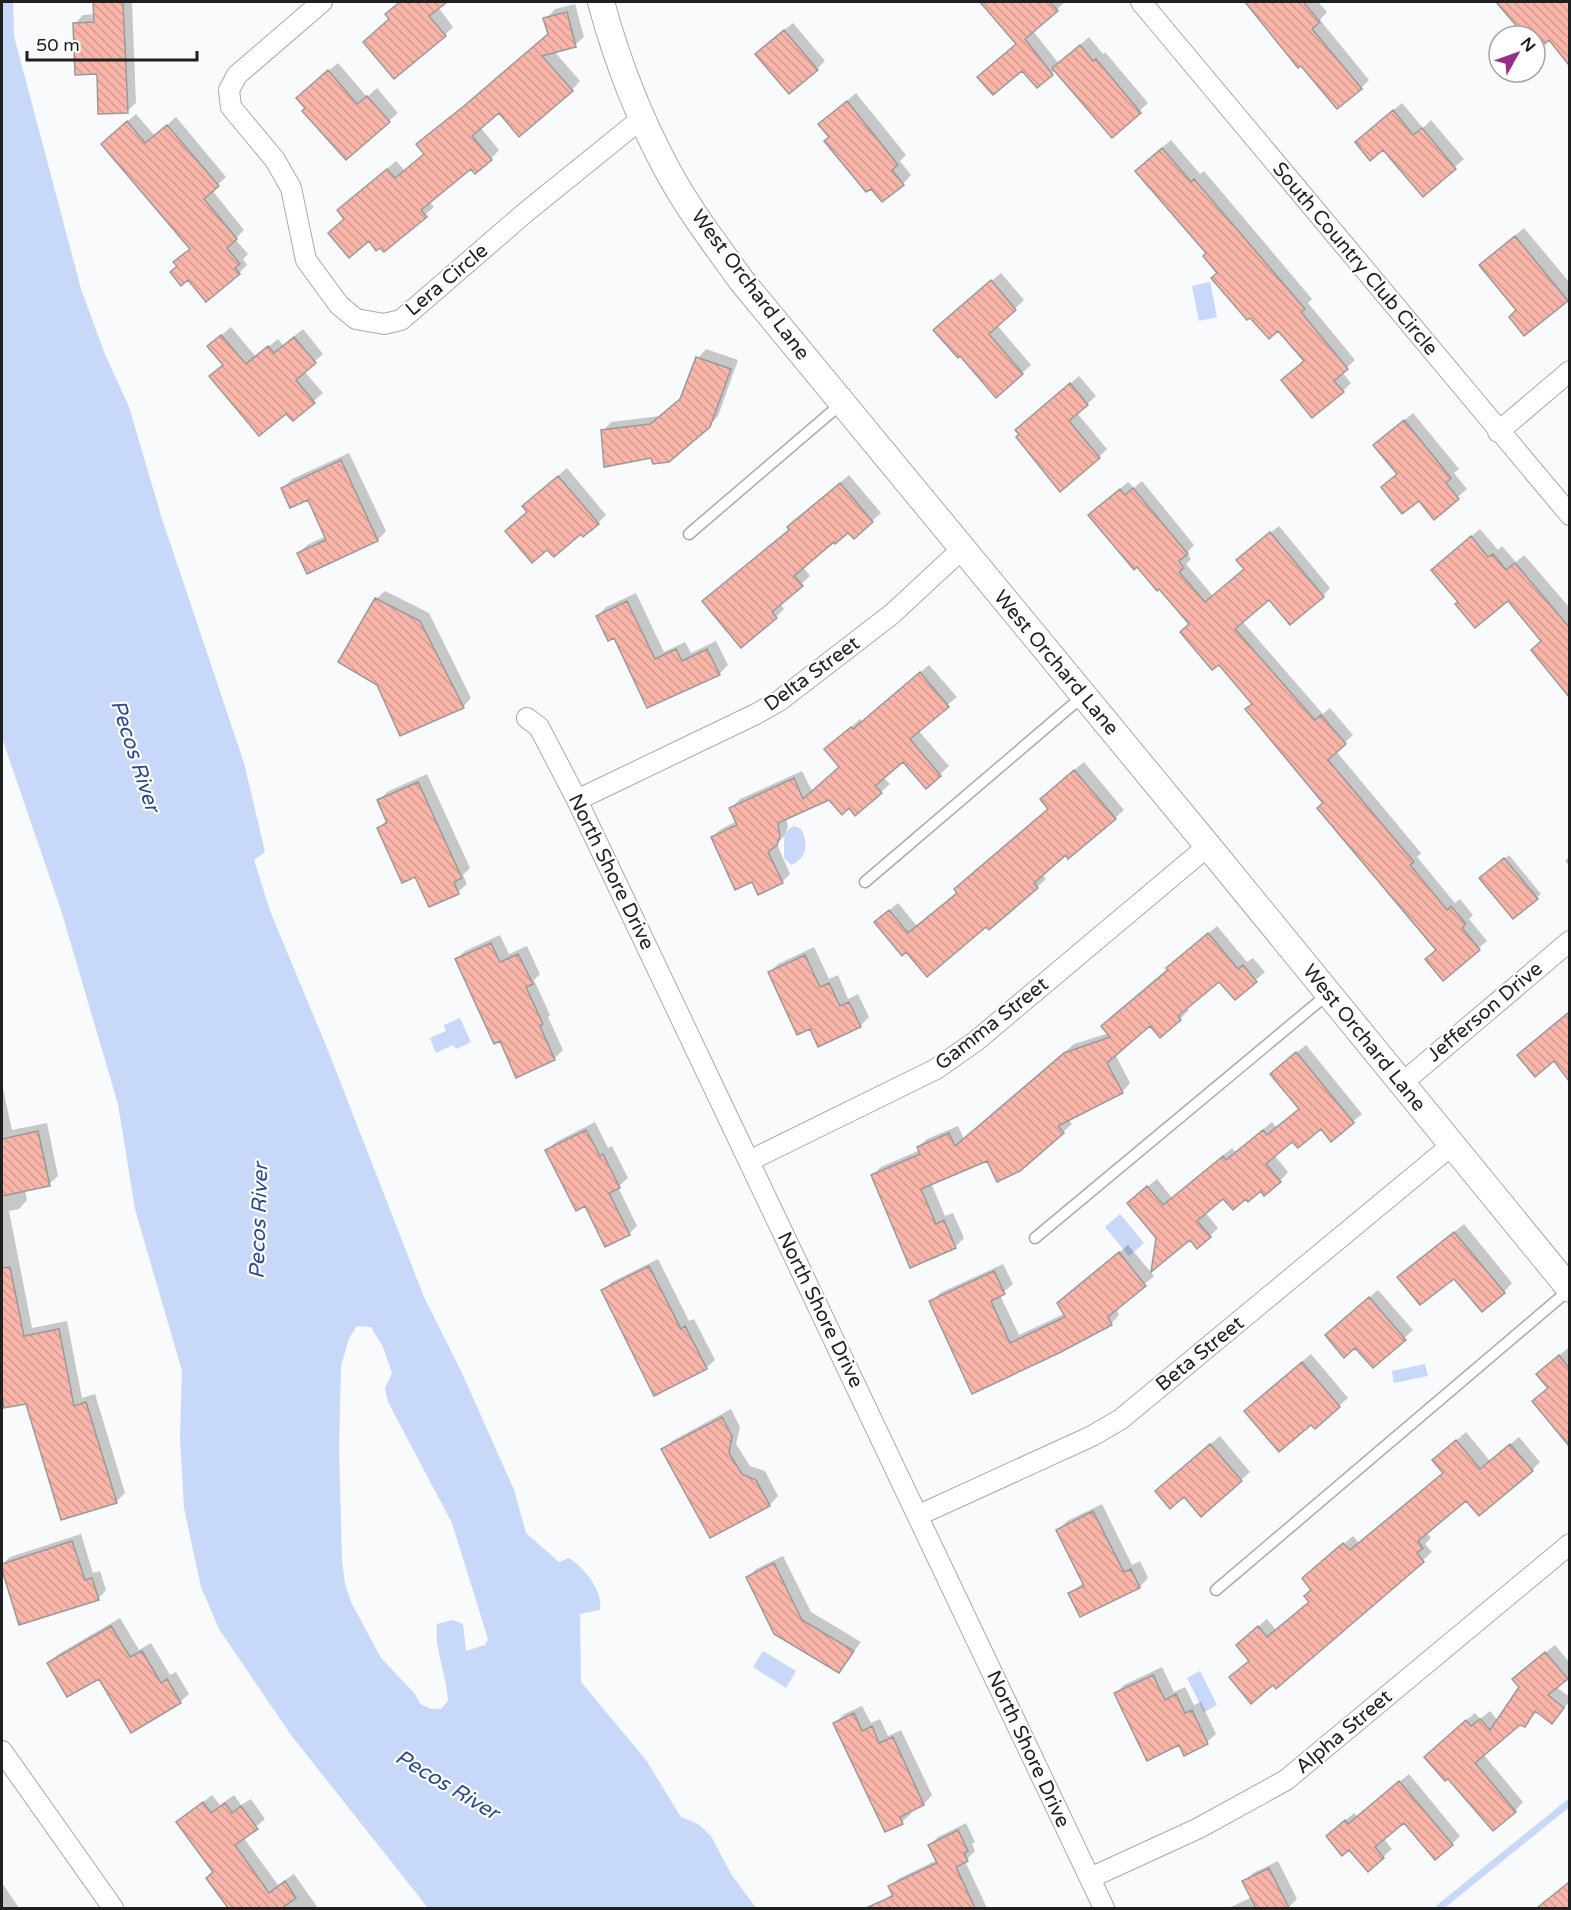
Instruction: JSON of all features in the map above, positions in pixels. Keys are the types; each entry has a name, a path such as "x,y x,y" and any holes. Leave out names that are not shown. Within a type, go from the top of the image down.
{"street":[{"name":"Lera Circle","path":"322,2 237,75 229,90 231,107 275,160 291,188 306,260 339,305 356,319 384,324 401,320 526,212 641,119"},
{"name":"West Orchard Lane","path":"601,2 623,72 641,119 670,175 741,280 1208,846 1569,1289"},
{"name":"South Country Club Circle","path":"1142,2 1569,515"},
{"path":"1498,432 1569,371"},
{"name":"Delta Street","path":"577,800 779,701 892,614 962,549"},
{"name":"North Shore Drive","path":"527,718 539,727 577,800 1104,1908"},
{"name":"Gamma Street","path":"749,1161 936,1069 976,1041 1208,846"},
{"name":"Jefferson Drive","path":"1401,1084 1569,941"},
{"name":"Beta Street","path":"919,1515 1092,1436 1121,1419 1452,1145"},
{"name":"Alpha Street","path":"1090,1878 1199,1828 1286,1780 1569,1544"},
{"path":"2,1751 113,1908"}],"lane":[{"path":"689,534 842,403"},
{"path":"865,882 1083,696"},
{"path":"1035,1238 1328,994"},
{"path":"1216,1590 1569,1289"}],"water":[{"name":"Pecos River","path":"2,2 13,2 14,36 81,289 104,352 129,407 162,519 244,763 265,852 254,860 270,911 329,1053 424,1297 461,1371 514,1490 526,1533 559,1562 569,1558 575,1563 587,1574 599,1595 600,1610 580,1614 581,1682 646,1760 681,1817 698,1824 711,1836 731,1874 756,1908 428,1908 291,1735 219,1629 201,1587 184,1508 180,1437 182,1371 135,1209 118,1104 61,910 2,738","holes":["357,1326 371,1327 383,1347 392,1373 385,1389 388,1402 452,1523 488,1639 485,1645 466,1651 463,1624 453,1620 437,1624 437,1643 448,1701 441,1709 431,1709 420,1704 415,1694 381,1658 351,1602 345,1584 342,1560 339,1447 341,1366 349,1338"]},
{"path":"1210,282 1217,317 1199,321 1192,286"},
{"path":"795,826 801,829 806,845 800,859 791,865 784,858 784,839 787,831"},
{"path":"460,1018 471,1042 456,1049 453,1045 436,1053 430,1038 446,1031 444,1025"},
{"path":"1120,1214 1144,1243 1129,1256 1105,1227"},
{"path":"1425,1364 1428,1376 1394,1383 1392,1371"},
{"path":"763,1651 796,1671 786,1688 753,1667"},
{"path":"1200,1671 1217,1705 1204,1712 1187,1678"}],"building":[{"path":"93,2 123,2 128,113 98,114 97,74 75,75 73,23 94,22"},
{"path":"400,2 447,2 429,16 446,36 394,79 363,42 389,19 385,14"},
{"path":"980,2 1050,2 1058,11 1025,39 1053,75 1037,88 1022,71 993,95 977,77 1016,44"},
{"path":"1245,2 1303,2 1320,22 1312,29 1362,89 1337,109 1301,66 1298,68"},
{"path":"1496,2 1569,2 1569,65 1549,40 1547,42 1547,24 1515,24"},
{"path":"567,12 576,47 542,56 573,91 519,137 499,113 472,136 492,160 475,174 471,169 421,210 427,217 384,252 380,248 376,251 369,241 349,258 328,233 344,219 337,210 387,169 395,178 424,154 416,144 548,34 543,18"},
{"path":"784,30 818,70 789,94 755,54"},
{"path":"1080,45 1093,61 1096,59 1141,113 1112,138 1052,68"},
{"path":"328,70 357,104 367,96 390,122 346,160 302,111 305,108 296,98"},
{"path":"847,101 898,165 892,170 904,185 882,202 871,189 866,192 824,141 829,137 818,124"},
{"path":"1393,110 1413,135 1422,128 1456,169 1423,197 1383,150 1370,161 1355,142"},
{"path":"127,121 145,143 167,125 219,186 204,199 237,239 227,248 240,264 235,268 240,274 206,302 188,280 181,286 170,272 177,266 173,262 190,249 101,144"},
{"path":"1162,148 1191,182 1194,179 1305,309 1301,312 1348,369 1334,381 1344,392 1312,418 1281,380 1304,361 1278,331 1269,339 1250,318 1247,320 1211,278 1217,273 1203,256 1206,253 1135,171"},
{"path":"1515,236 1568,301 1524,336 1509,317 1516,310 1479,265"},
{"path":"991,280 1016,310 989,334 1023,374 996,398 960,356 958,358 933,330"},
{"path":"221,335 246,364 268,346 274,353 294,337 316,363 296,380 315,403 293,421 286,414 259,436 209,376 223,365 207,346"},
{"path":"696,357 731,369 710,427 669,462 653,464 651,458 604,467 601,430 650,424 680,399"},
{"path":"1070,383 1088,405 1069,421 1100,458 1060,492 1016,437 1019,434 1015,430"},
{"path":"1404,420 1451,478 1446,483 1459,499 1434,520 1419,501 1402,514 1381,487 1397,474 1373,445"},
{"path":"341,460 378,541 307,574 297,553 326,540 308,500 290,508 281,488"},
{"path":"558,476 599,524 583,537 581,534 554,557 547,550 532,563 505,531 527,512 522,506"},
{"path":"840,483 873,522 854,539 848,533 835,544 834,542 794,576 803,586 772,612 777,618 741,648 702,601 789,530 787,527"},
{"path":"1133,488 1188,554 1179,561 1184,568 1179,572 1205,602 1244,569 1236,560 1270,532 1324,597 1290,625 1269,600 1235,629 1315,720 1321,715 1346,744 1328,760 1414,862 1410,865 1447,910 1451,906 1466,924 1462,928 1480,950 1443,981 1425,959 1436,950 1317,808 1323,803 1245,709 1252,704 1219,665 1212,670 1180,632 1189,624 1137,567 1134,570 1088,515 1120,489 1125,495"},
{"path":"1471,536 1488,557 1493,554 1506,570 1515,563 1569,627 1569,697 1531,650 1541,641 1508,601 1475,628 1455,604 1458,602 1431,570"},
{"path":"375,598 420,621 464,708 400,736 377,685 338,662"},
{"path":"627,601 655,659 676,649 682,661 707,649 720,675 647,708 614,638 608,641 596,616"},
{"path":"920,672 949,707 910,739 941,776 926,789 903,762 875,786 882,793 855,816 849,808 842,815 829,800 778,823 780,836 777,845 768,852 783,883 758,895 752,882 735,890 711,837 737,825 729,808 794,778 803,799 839,767 824,749 851,727 853,729"},
{"path":"1074,770 1116,819 1068,859 1066,855 1034,883 1038,888 989,930 986,927 927,977 906,952 902,956 874,922 889,910 908,933 957,893 954,889 1048,809 1040,799"},
{"path":"418,782 462,878 454,882 459,894 429,907 415,877 402,883 377,828 387,823 377,800"},
{"path":"1504,858 1538,899 1513,919 1479,878"},
{"path":"1208,933 1238,969 1243,965 1257,982 1235,1000 1219,982 1178,1016 1181,1020 1160,1038 1150,1026 1107,1063 1123,1093 1058,1126 1064,1133 1020,1171 997,1182 987,1161 921,1189 936,1224 944,1220 956,1248 910,1268 871,1175 920,1154 917,1147 949,1133 955,1146 1064,1053 1110,1037 1101,1026"},
{"path":"491,943 500,962 518,954 533,984 526,987 543,1024 540,1026 555,1060 516,1078 500,1041 494,1044 455,959"},
{"path":"805,955 820,987 829,983 840,1006 849,1002 861,1027 818,1047 810,1029 797,1035 768,972"},
{"path":"1569,1012 1569,1081 1554,1061 1535,1077 1517,1055"},
{"path":"1296,1052 1354,1123 1331,1142 1321,1129 1298,1148 1292,1142 1266,1164 1281,1182 1264,1196 1261,1191 1248,1202 1246,1199 1233,1210 1223,1199 1197,1221 1211,1237 1197,1249 1190,1240 1151,1272 1156,1238 1127,1203 1147,1186 1163,1205 1223,1156 1226,1160 1263,1130 1267,1135 1299,1109 1270,1074"},
{"path":"586,1130 600,1156 603,1154 620,1188 609,1193 630,1235 605,1247 585,1206 576,1211 545,1150"},
{"path":"38,1131 50,1186 2,1196 2,1139"},
{"path":"1454,1232 1505,1293 1482,1312 1454,1279 1420,1305 1397,1277"},
{"path":"1119,1252 1146,1286 1108,1317 1112,1325 972,1394 929,1301 994,1271 1005,1294 991,1301 1010,1343 1065,1317 1057,1303"},
{"path":"649,1266 681,1329 685,1326 707,1369 654,1396 601,1290"},
{"path":"10,1267 24,1336 59,1329 74,1406 86,1402 117,1503 61,1520 26,1404 4,1408 2,1396 2,1268"},
{"path":"1369,1297 1406,1340 1373,1368 1355,1348 1344,1358 1325,1335"},
{"path":"1559,1355 1569,1368 1569,1446 1532,1401 1548,1388 1536,1374"},
{"path":"1302,1362 1340,1407 1315,1429 1311,1425 1279,1452 1244,1411"},
{"path":"722,1417 732,1436 729,1453 742,1474 756,1480 770,1506 710,1538 661,1449"},
{"path":"1456,1440 1480,1469 1510,1444 1533,1471 1479,1516 1466,1501 1418,1541 1423,1548 1417,1553 1424,1562 1276,1689 1273,1685 1251,1704 1229,1677 1249,1661 1236,1645 1258,1626 1267,1637 1309,1602 1304,1596 1311,1590 1302,1578 1343,1543 1350,1550 1443,1473 1432,1460"},
{"path":"1210,1444 1242,1481 1201,1517 1184,1497 1170,1509 1155,1491"},
{"path":"1093,1511 1124,1572 1131,1569 1140,1588 1080,1617 1068,1593 1084,1586 1056,1530"},
{"path":"72,1541 85,1580 92,1578 99,1600 19,1625 2,1564"},
{"path":"774,1563 802,1620 854,1651 839,1673 774,1634 746,1577"},
{"path":"111,1626 130,1657 142,1651 161,1683 167,1679 181,1703 131,1733 99,1679 67,1697 47,1663"},
{"path":"1545,1652 1568,1679 1548,1695 1564,1708 1552,1724 1535,1711 1525,1727 1520,1725 1475,1763 1516,1812 1493,1831 1448,1779 1445,1781 1424,1757 1466,1720 1471,1726 1480,1719 1490,1730 1519,1687 1512,1679"},
{"path":"1153,1675 1165,1700 1176,1694 1185,1713 1192,1710 1208,1744 1184,1756 1179,1745 1147,1761 1114,1693"},
{"path":"854,1713 862,1731 872,1726 879,1743 893,1737 924,1805 900,1817 903,1824 885,1832 833,1723"},
{"path":"1399,1781 1453,1845 1435,1860 1404,1823 1375,1847 1384,1858 1368,1872 1349,1850 1342,1856 1326,1836 1345,1820 1348,1824"},
{"path":"203,1802 211,1813 225,1803 232,1813 241,1806 258,1829 235,1845 269,1893 285,1881 296,1898 282,1908 228,1908 206,1878 213,1872 176,1822"},
{"path":"958,1830 968,1851 964,1853 968,1861 956,1867 975,1908 866,1908 893,1896 888,1886 937,1863 928,1845"},
{"path":"1269,1868 1289,1908 1256,1908 1242,1881"},
{"path":"1569,1882 1569,1908 1537,1908"}],"waterway":[{"path":"1439,1908 1570,1802"}]}
